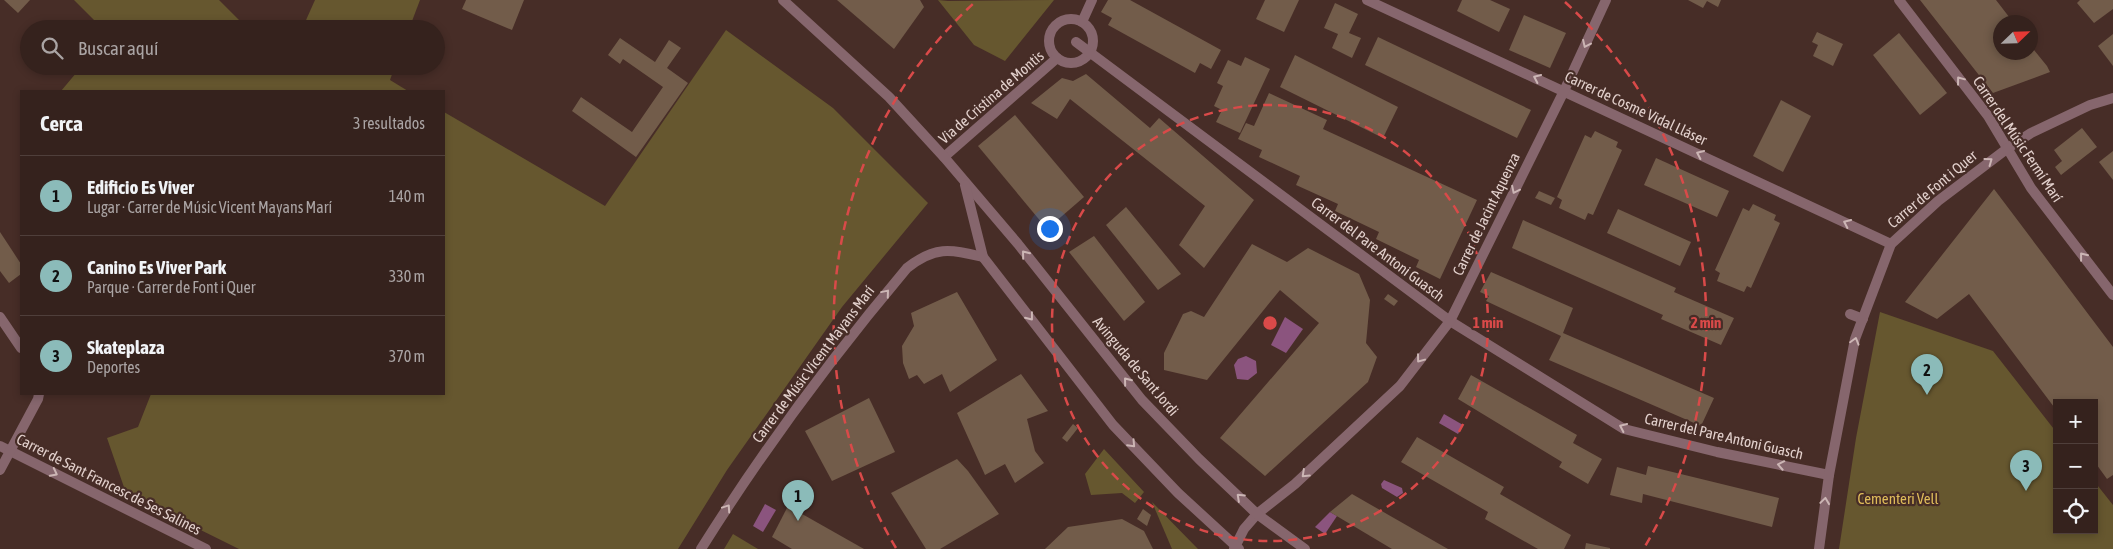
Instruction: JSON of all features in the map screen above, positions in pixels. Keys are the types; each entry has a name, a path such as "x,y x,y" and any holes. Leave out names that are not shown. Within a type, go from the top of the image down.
{"street":[{"name":"Avinguda de Sant Jordi","path":"783,0 889,97 944,158 1018,244 1142,400 1199,459 1257,514 1305,549"},
{"path":"1082,22 1092,0"},
{"name":"Carrer de Cosme Vidal Lláser","path":"1367,0 1891,244"},
{"name":"Carrer de Jacint Aquenza","path":"1236,548 1244,529 1257,514 1295,484 1400,386 1450,321 1564,91 1606,0"},
{"name":"Carrer del Músic Fermí Marí","path":"1899,0 1988,116 2031,188 2113,294"},
{"path":"1066,20 1082,22 1090,30 1093,41 1090,52 1081,61 1069,63 1057,58 1049,44 1052,28 1066,20"},
{"name":"Carrer del Pare Antoni Guasch","path":"1076,42 1450,321 1624,429 1717,452 1829,474"},
{"name":"Via de Cristina de Montis","path":"944,158 1057,58"},
{"name":"Carrer de Font i Quer","path":"1819,549 1829,474 1855,340 1891,244 1938,200 2008,148 2031,133 2090,105 2113,98"},
{"name":"Avinguda de Sant Jordi","path":"964,182 983,257 1113,425 1178,493 1236,548"},
{"name":"Carrer de Músic Vicent Mayans Marí","path":"701,549 768,446 835,356 906,268 922,256 942,251 957,251 983,257"},
{"path":"1850,314 1863,319"},
{"path":"0,317 20,347"},
{"path":"0,470 38,400 39,395"},
{"name":"Carrer de Sant Francesc de Ses Salines","path":"0,446 206,549"}],"green space":[{"path":"74,0 219,0 239,20 94,20"},
{"path":"315,0 420,0 412,20 306,20"},
{"path":"938,0 1054,0 1005,61 974,45"},
{"path":"726,30 833,108 928,203 842,307 727,470 678,549 239,549 126,493 107,438 138,427 151,395 445,395 445,113 605,206"},
{"path":"74,75 392,75 390,80 406,90 62,90"},
{"name":"Cementeri Vell","path":"1880,312 1993,351 2053,428 2053,534 2098,534 2098,486 2113,505 2113,549 1839,549 1856,438"},
{"path":"1104,449 1144,492 1135,503 1122,493 1091,495 1085,474"},
{"path":"1152,502 1198,549 1172,549"},
{"path":"733,534 758,549 724,549"}],"shaded area":[{"path":"1285,317 1303,329 1286,353 1271,345"},
{"path":"1246,356 1256,361 1257,373 1248,380 1237,379 1234,365 1238,359"},
{"path":"1444,414 1463,425 1458,434 1439,423"},
{"path":"1384,480 1402,488 1403,493 1397,497 1382,488 1381,484"},
{"path":"765,504 776,510 763,532 753,526"},
{"path":"1330,512 1337,516 1325,534 1315,527"}],"building":[{"path":"4,0 30,0 18,13"},
{"path":"466,0 524,0 512,30 462,9"},
{"path":"837,0 920,0 924,7 894,49"},
{"path":"1108,0 1130,0 1221,50 1211,69 1200,63 1195,73 1108,25 1112,18 1101,12"},
{"path":"1265,0 1299,0 1284,32 1256,19"},
{"path":"1462,0 1490,0 1510,9 1499,32 1457,11"},
{"path":"1688,0 1721,0 1718,7 1707,1 1703,8"},
{"path":"1920,0 1996,0 2008,15 1993,15 1993,60 2038,60 2038,55 2050,72 1993,93"},
{"path":"2080,0 2113,0 2113,9 2094,23 2077,3"},
{"path":"1335,3 1358,14 1349,33 1361,38 1352,58 1332,48 1338,34 1324,28"},
{"path":"1524,15 1566,33 1550,68 1509,50"},
{"path":"1817,32 1843,44 1833,66 1813,56 1818,45 1812,42"},
{"path":"1899,33 1947,93 1920,115 1873,55"},
{"path":"2113,34 2113,66 2098,46"},
{"path":"1378,37 1531,110 1517,138 1365,65"},
{"path":"620,38 655,62 669,40 681,48 667,68 688,83 636,157 572,111 581,97 632,132 663,87 623,59 620,64 608,55"},
{"path":"1295,55 1398,107 1383,138 1280,87"},
{"path":"1245,57 1270,69 1240,133 1216,122 1222,110 1214,106 1223,86 1217,83 1228,60 1241,66"},
{"path":"1086,74 1150,128 1159,118 1254,200 1204,268 1179,245 1205,206 1070,99 1057,119 1031,103 1062,78 1073,81"},
{"path":"1269,93 1327,120 1323,129 1477,200 1440,279 1416,267 1419,260 1376,239 1379,232 1335,211 1338,204 1296,185 1300,176 1259,157 1262,150 1238,139 1246,123 1254,126"},
{"path":"1781,100 1811,116 1783,172 1753,156"},
{"path":"1015,115 1084,197 1047,229 978,146"},
{"path":"2082,128 2097,147 2061,175 2055,167 2062,161 2054,150"},
{"path":"1595,131 1618,142 1616,147 1622,150 1593,215 1588,213 1585,220 1559,208 1562,200 1557,197 1585,135 1591,138"},
{"path":"2113,151 2113,180 2099,162"},
{"path":"1656,158 1729,191 1717,217 1644,185"},
{"path":"1994,189 2113,347 2113,475 2107,479 2098,467 2098,399 2053,399 2053,406 1969,294 1937,319 1905,302"},
{"path":"1539,191 1555,198 1551,205 1535,198"},
{"path":"1753,204 1776,215 1774,220 1780,223 1751,288 1747,286 1744,292 1717,281 1720,273 1715,270 1743,208 1749,211"},
{"path":"1126,207 1181,274 1158,290 1106,225"},
{"path":"1618,209 1691,242 1680,266 1607,233"},
{"path":"1523,220 1676,288 1674,292 1734,318 1721,345 1661,319 1663,315 1512,248"},
{"path":"0,232 20,262 20,275 9,283 0,271"},
{"path":"1094,236 1145,302 1124,321 1069,252"},
{"path":"1252,244 1287,262 1308,248 1359,274 1370,300 1366,343 1377,357 1368,382 1265,476 1220,438 1319,323 1280,290 1207,380 1164,370 1164,353 1183,314 1191,311 1204,317"},
{"path":"1491,272 1573,308 1563,333 1714,398 1701,426 1549,360 1561,336 1486,301 1489,296 1480,292"},
{"path":"957,292 997,360 950,392 942,374 924,384 917,375 909,379 903,363 902,346 914,326 911,313"},
{"path":"1388,294 1398,301 1394,306 1384,299"},
{"path":"1021,374 1048,411 1027,419 1035,451 1044,463 1015,483 1005,464 985,475 957,413"},
{"path":"1471,375 1577,435 1573,443 1602,459 1588,484 1559,467 1562,462 1458,399"},
{"path":"869,398 895,452 832,481 805,431"},
{"path":"1073,424 1078,428 1067,442 1062,438"},
{"path":"1417,437 1504,487 1500,494 1571,535 1564,549 1538,549 1485,519 1488,512 1401,462"},
{"path":"957,459 999,514 940,549 926,549 891,493"},
{"path":"1648,466 1779,498 1772,527 1643,494 1642,503 1610,495 1617,467 1646,475"},
{"path":"1352,494 1448,549 1392,549 1330,512"},
{"path":"788,506 864,549 792,549 772,537"},
{"path":"1143,509 1151,515 1147,526 1137,519"},
{"path":"1122,519 1144,531 1153,549 1045,549 1068,527"},
{"path":"1586,543 1610,548 1610,549 1585,549"}],"place":[{"name":"Canino Es Viver Park","path":"1927,395"},
{"name":"Skateplaza","path":"2026,491"},
{"name":"Edificio Es Viver","path":"798,521"}]}
